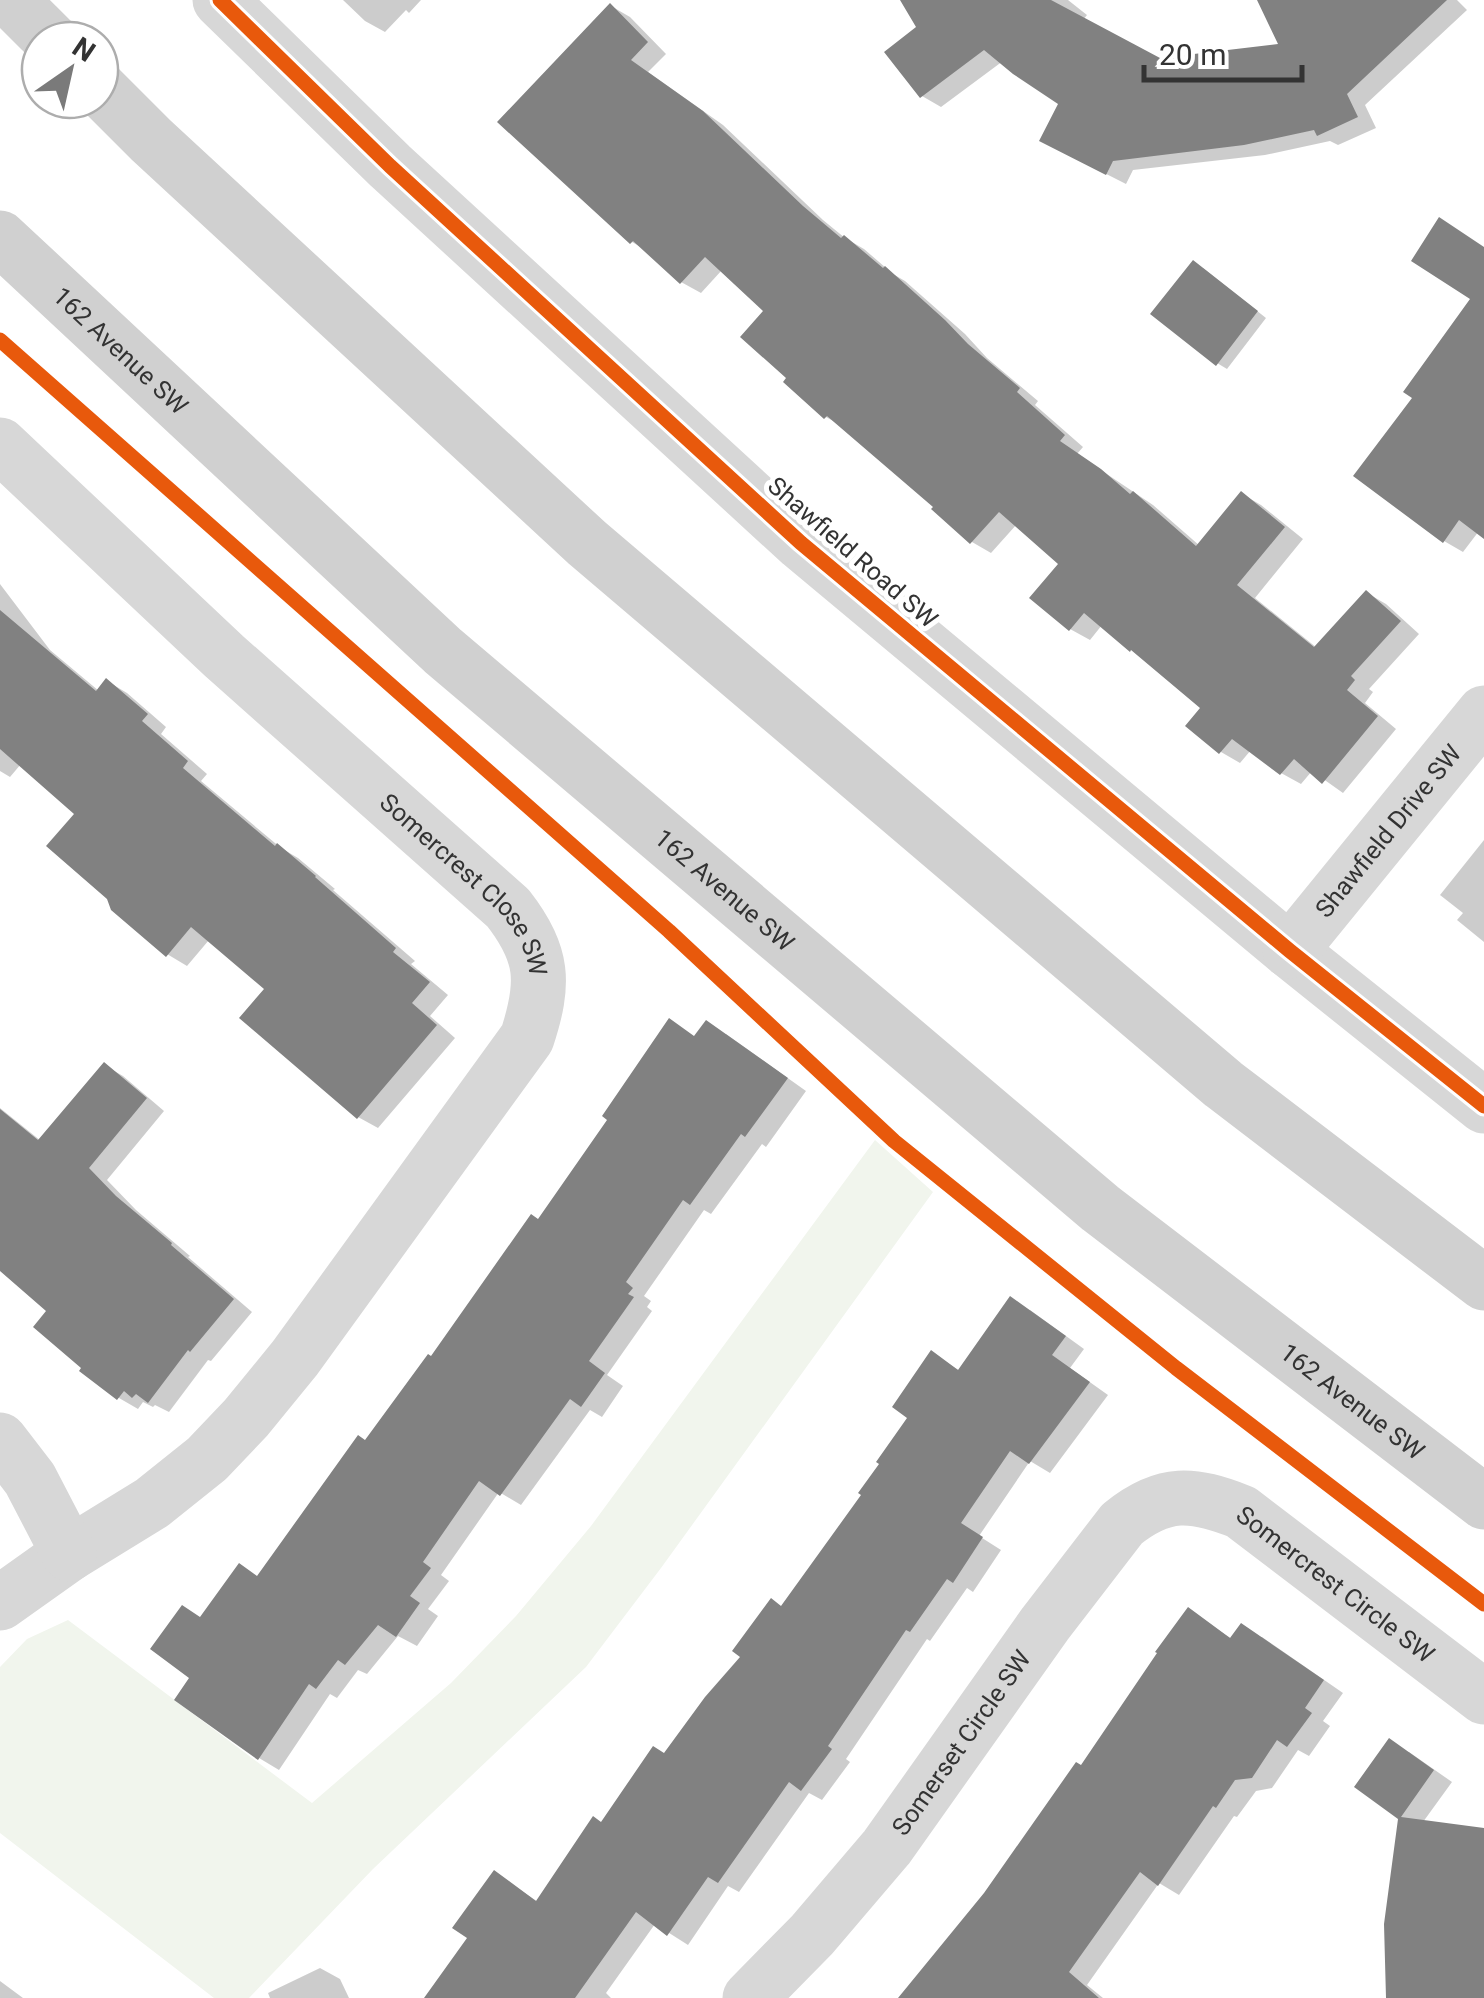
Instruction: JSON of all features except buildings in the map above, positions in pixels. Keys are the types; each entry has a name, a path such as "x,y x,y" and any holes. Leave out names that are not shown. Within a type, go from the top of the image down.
{"main road":[{"path":"11,0 31,20"},
{"path":"120,109 587,544 1223,1084 1484,1282"},
{"name":"162 Avenue SW","path":"0,238 442,652 1100,1208 1484,1502"}],"street":[{"name":"Shawfield Road SW","path":"220,0 390,166 800,543 1484,1106"},
{"name":"Somercrest Close SW","path":"0,444 224,656 508,908 527,932 537,960 538,980 536,1008 526,1038 295,1358 246,1418 207,1459 152,1503 69,1554 0,1603"},
{"name":"Shawfield Drive SW","path":"1290,950 1484,713"},
{"path":"0,1440 30,1479 69,1554"},
{"name":"Somercrest Circle SW","path":"1177,1498 1206,1498 1241,1512 1484,1697"},
{"name":"Somerset Circle SW","path":"750,1998 812,1935 887,1847 1045,1624 1122,1524 1158,1502 1177,1498"}],"shaded area":[{"path":"875,1140 933,1192 661,1568 586,1667 373,1869 249,1998 214,1998 0,1833 0,1667 27,1639 68,1620 312,1803 451,1683 516,1616 591,1526"}],"cycle path":[{"path":"220,0 390,166 801,543 1290,951 1484,1106"},
{"path":"0,340 669,931 894,1141 1176,1368 1484,1604"}]}
